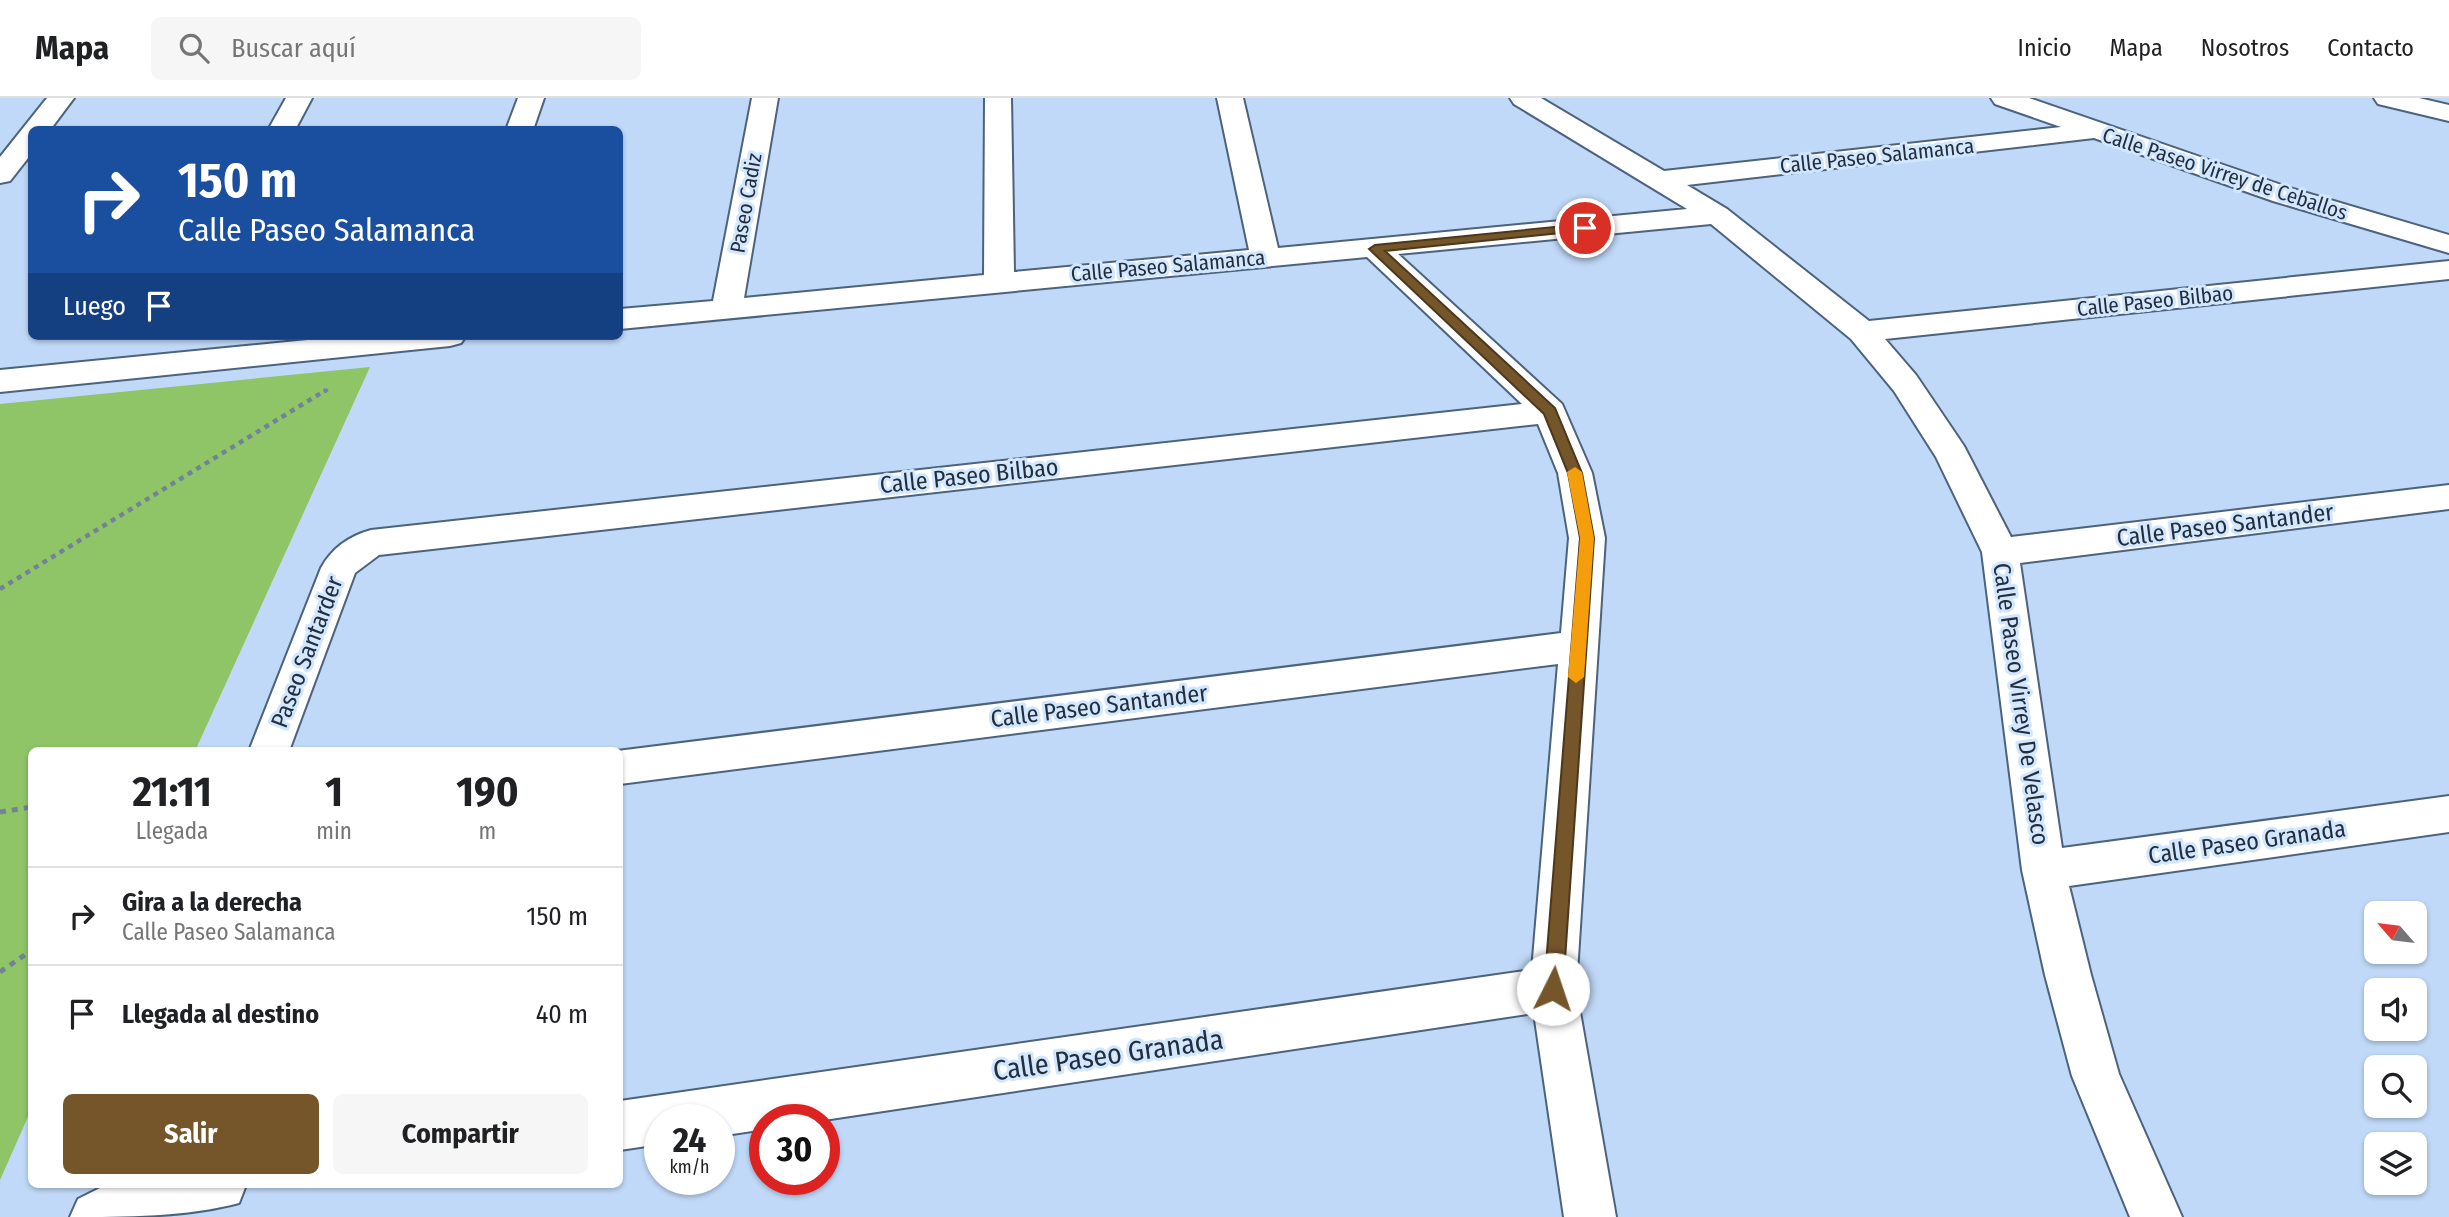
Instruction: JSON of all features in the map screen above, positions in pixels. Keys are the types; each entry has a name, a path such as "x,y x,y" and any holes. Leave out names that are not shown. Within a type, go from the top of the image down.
{"street":[{"path":"39,126 61,98"},
{"path":"283,126 299,98"},
{"path":"520,126 531,98"},
{"name":"Paseo Cadiz","path":"727,308 765,98"},
{"path":"998,98 999,282"},
{"path":"1230,98 1265,257"},
{"name":"Calle Paseo Virrey De Velasco","path":"1523,98 1717,215 1862,332 1905,383 1952,454 2000,552 2044,870 2068,975 2096,1076 2156,1217"},
{"name":"Calle Paseo Virrey de Ceballos","path":"2004,98 2094,132 2283,195 2449,244"},
{"path":"2387,98 2449,113"},
{"name":"Calle Paseo Salamanca","path":"1660,180 2094,132"},
{"path":"0,175 28,140"},
{"name":"Calle Paseo Salamanca","path":"623,319 1717,215"},
{"path":"1375,249 1550,412 1575,473 1587,538 1553,989 1590,1217"},
{"name":"Calle Paseo Bilbao","path":"1862,332 2449,270"},
{"path":"140,368 157,340"},
{"path":"0,381 407,340"},
{"name":"Calle Paseo Bilbao","path":"388,540 1550,412"},
{"name":"Calle Paseo Santander","path":"2000,552 2449,497"},
{"name":"Paseo Santarder","path":"271,747 339,568 359,549 388,540"},
{"name":"Calle Paseo Santander","path":"623,767 1579,646"},
{"name":"Calle Paseo Granada","path":"2044,870 2449,814"},
{"name":"Calle Paseo Granada","path":"735,1109 1553,989"},
{"name":"Calle Paseo Granada","path":"623,1126 644,1122"},
{"path":"96,1217 109,1208 136,1197 200,1188"}],"path":[{"path":"0,589 334,385"},
{"path":"0,812 28,808"},
{"path":"0,972 28,953"}],"green space":[{"path":"370,367 197,747 28,747 28,1117 0,1180 0,404"}],"slow traffic":[{"path":"1575,472 1587,538 1576,677"}],"route":[{"path":"1553,989 1587,538 1575,473 1550,412 1375,249 1585,228"}]}
